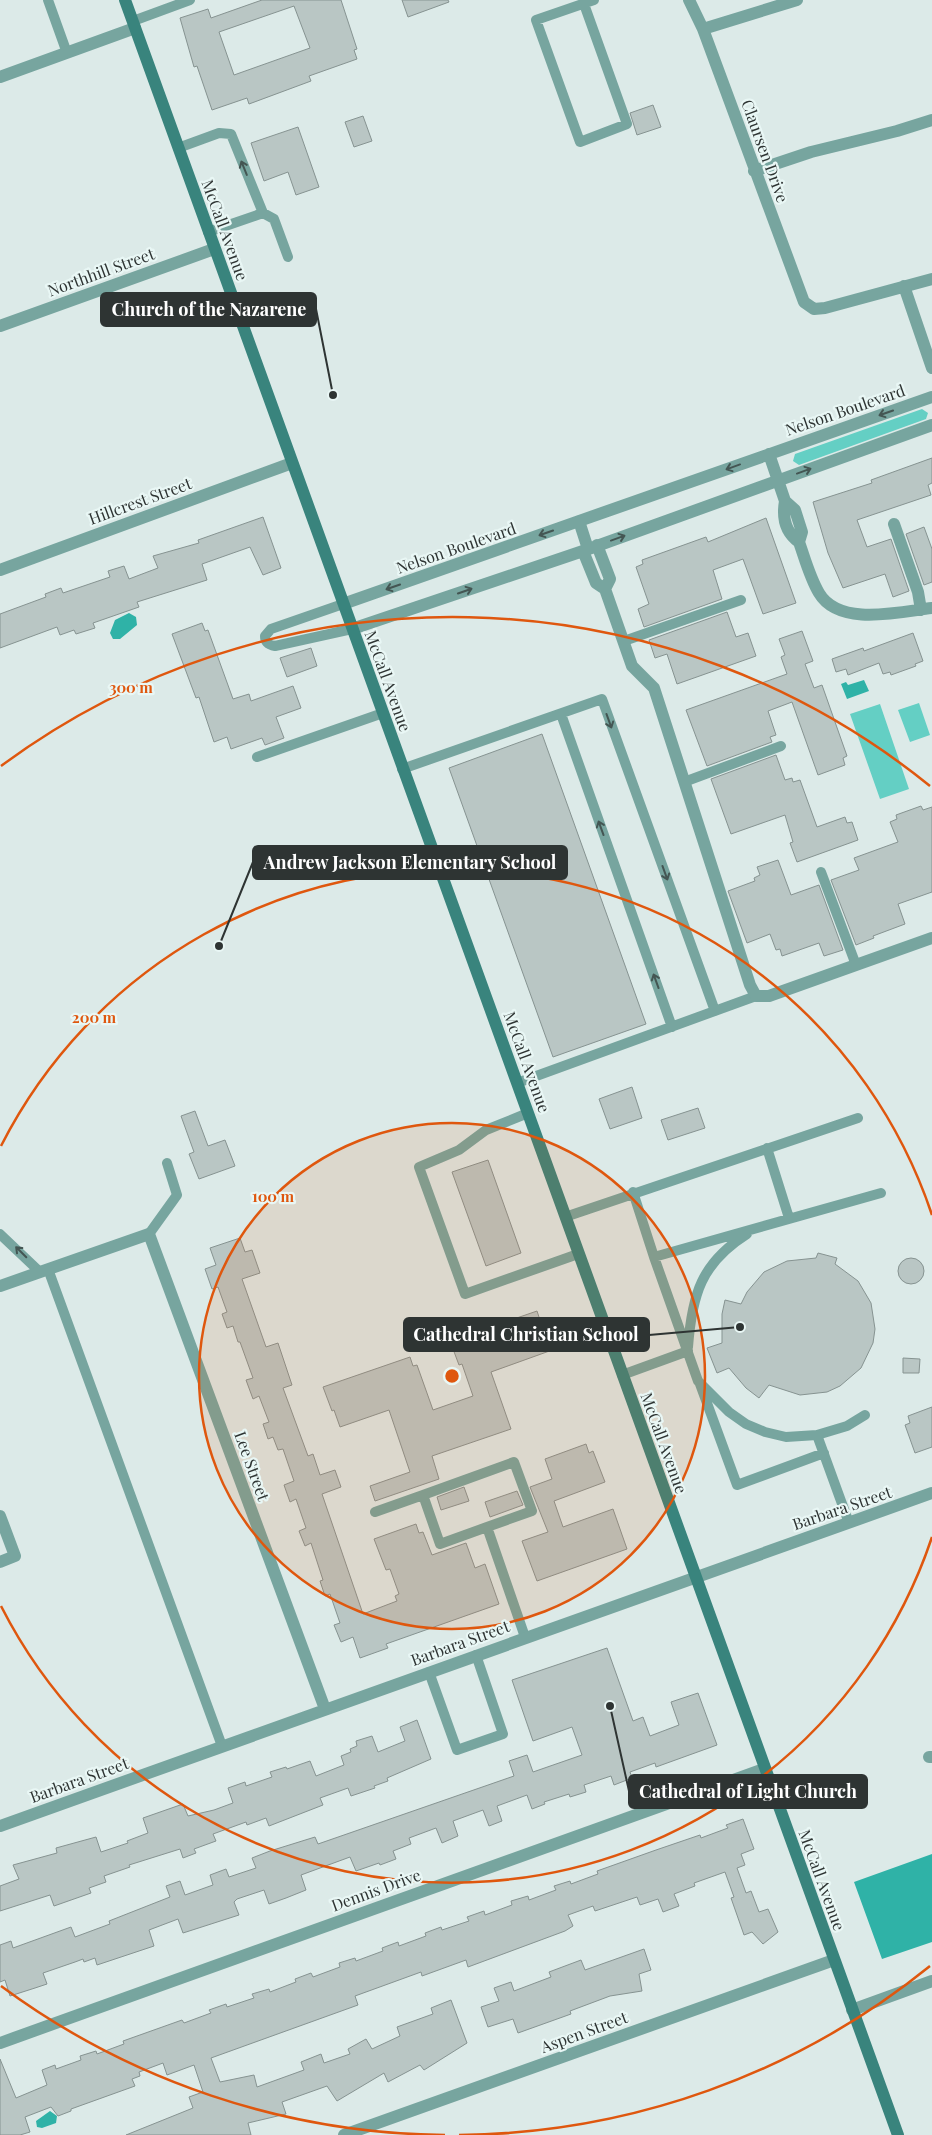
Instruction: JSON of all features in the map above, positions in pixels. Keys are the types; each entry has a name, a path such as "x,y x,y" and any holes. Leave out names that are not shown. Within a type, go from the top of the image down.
{"main road":[{"name":"McCall Avenue","path":"125,0 898,2135"}],"street":[{"name":"Claursen Drive","path":"689,0 703,29 800,295 808,307 814,309 904,286"},
{"path":"703,29 797,0"},
{"path":"0,77 67,53 134,24"},
{"path":"754,171 811,152 897,131 932,120"},
{"name":"Northhill Street","path":"0,326 214,249"},
{"path":"932,279 904,286 932,368"},
{"name":"Nelson Boulevard","path":"343,604 932,397"},
{"path":"352,629 590,548 932,425"},
{"path":"769,454 785,501 783,514 790,536 799,542 816,588 830,606 854,614 926,609 894,524"},
{"name":"Hillcrest Street","path":"0,570 292,464"},
{"path":"579,521 590,548 596,583 605,589 632,666 654,688 750,985 756,996 769,996 932,938"},
{"path":"0,1286 149,1234"},
{"name":"Lee Street","path":"149,1234 325,1710"},
{"name":"Barbara Street","path":"0,1826 932,1493"},
{"path":"0,1516 15,1556 0,1562"},
{"name":"Dennis Drive","path":"0,2043 764,1769"},
{"name":"Aspen Street","path":"344,2135 834,1960"},
{"path":"852,2010 932,1982"}],"lane":[{"path":"48,0 67,53"},
{"path":"134,24 190,0"},
{"path":"584,4 627,124 580,142 536,20 594,0"},
{"path":"178,148 219,133 231,134 263,213 274,219 288,257"},
{"path":"208,232 263,213"},
{"path":"624,641 741,600"},
{"path":"343,604 271,629 265,636 265,640 267,643 275,646 352,629"},
{"path":"402,769 602,699 715,1011"},
{"path":"257,758 383,713"},
{"path":"561,714 672,1026"},
{"path":"684,782 781,746"},
{"path":"821,872 856,965"},
{"path":"517,1083 756,996"},
{"path":"528,1113 486,1130 459,1150 419,1167 465,1294 578,1254"},
{"path":"565,1217 634,1192 858,1118"},
{"path":"767,1148 789,1218"},
{"path":"149,1234 177,1195 167,1163"},
{"path":"634,1192 654,1257 737,1485 824,1453"},
{"path":"654,1257 881,1193"},
{"path":"688,1351 692,1311 703,1277 715,1259 731,1244 768,1224"},
{"path":"0,1234 44,1270 222,1746"},
{"path":"622,1375 688,1351"},
{"path":"698,1381 729,1412 746,1424 765,1432 786,1436 817,1436 847,1426 865,1415"},
{"path":"817,1436 849,1523"},
{"path":"375,1512 514,1462 532,1511 440,1544 423,1495"},
{"path":"487,1527 525,1637"},
{"path":"429,1672 456,1750 503,1734 476,1655"}],"shaded area":[{"path":"922,409 928,413 926,419 799,465 793,461 795,454"},
{"path":"129,613 136,617 137,625 120,639 113,639 110,633 115,620"},
{"path":"864,680 869,691 847,699 841,684 846,682 848,685"},
{"path":"919,703 930,735 910,742 898,710"},
{"path":"880,704 909,789 880,799 850,714"},
{"path":"932,1854 932,1942 882,1959 854,1882"},
{"path":"50,2111 57,2116 56,2123 42,2128 37,2127 36,2121"}],"building":[{"path":"262,0 341,0 357,49 354,50 357,59 309,76 311,81 249,104 247,98 212,110 197,66 194,67 180,18 208,9 211,18","holes":["294,6 310,48 234,75 219,32"]},
{"path":"402,0 448,0 449,2 408,17"},
{"path":"653,105 661,127 637,135 630,113"},
{"path":"363,116 372,141 354,147 345,122"},
{"path":"298,127 319,187 296,195 288,172 264,181 251,143"},
{"path":"932,458 932,483 928,485 931,495 857,520 867,547 891,539 909,591 893,597 885,574 843,588 828,553 813,502 872,483 871,480"},
{"path":"263,517 281,568 263,575 250,547 202,564 207,580 137,602 139,607 93,623 95,628 76,634 74,630 60,635 57,627 0,648 0,614 46,597 45,594 61,588 63,593 110,577 108,571 124,566 129,579 158,568 153,556 199,543 198,540"},
{"path":"766,518 796,603 763,614 743,559 713,570 722,599 644,627 638,609 649,604 636,567 643,564 642,560 706,537 708,542"},
{"path":"924,527 932,549 932,582 924,585 906,534"},
{"path":"727,612 736,637 748,633 756,656 677,684 667,654 655,658 649,640"},
{"path":"202,623 205,631 208,630 233,699 249,694 251,701 293,686 301,708 276,717 284,738 265,745 262,738 231,749 227,737 214,742 199,697 196,698 172,634"},
{"path":"802,631 813,661 805,664 814,688 822,685 847,756 843,758 845,765 818,775 792,702 768,711 776,735 770,737 772,742 707,766 686,710 787,674 781,657 785,655 779,639"},
{"path":"913,633 923,661 915,664 916,666 891,675 890,672 883,674 879,663 848,675 846,669 836,672 832,659 863,648 864,651"},
{"path":"311,648 317,666 287,677 280,658"},
{"path":"542,734 646,1024 553,1057 449,768"},
{"path":"776,755 785,780 792,778 793,782 800,780 817,827 845,817 847,823 852,822 858,840 797,862 790,843 793,842 785,815 731,834 711,779"},
{"path":"921,806 923,810 932,807 932,892 898,904 905,924 873,936 874,938 856,945 831,880 859,870 854,858 898,842 890,822 897,819 896,815"},
{"path":"778,860 791,895 819,885 843,950 824,956 819,943 782,956 780,949 776,950 770,934 747,943 728,891 755,881 754,878 760,875 757,867"},
{"path":"632,1087 642,1118 610,1129 599,1099"},
{"path":"698,1108 705,1128 668,1140 661,1120"},
{"path":"195,1111 208,1146 225,1140 235,1166 199,1179 189,1154 194,1152 181,1116"},
{"path":"488,1160 521,1253 486,1266 452,1172"},
{"path":"240,1238 245,1252 252,1250 260,1273 242,1279 266,1347 278,1343 292,1385 283,1388 308,1456 313,1454 320,1475 335,1470 341,1487 322,1494 363,1614 397,1601 395,1596 399,1594 390,1569 386,1570 374,1539 416,1524 419,1533 423,1532 432,1555 466,1543 475,1568 485,1564 499,1604 386,1644 388,1648 360,1658 353,1637 341,1642 334,1625 340,1623 330,1594 325,1596 320,1581 323,1580 311,1543 305,1546 299,1531 306,1528 296,1499 290,1502 284,1485 294,1481 283,1449 278,1450 273,1437 268,1439 263,1424 269,1422 259,1396 253,1399 246,1380 253,1378 240,1342 238,1342 233,1326 227,1328 222,1314 227,1312 218,1287 212,1289 205,1269 216,1265 210,1248"},
{"path":"818,1253 837,1258 835,1264 858,1281 871,1303 875,1329 873,1343 861,1368 840,1386 827,1392 800,1395 769,1385 759,1398 746,1388 729,1368 717,1373 707,1348 722,1343 722,1314 725,1300 741,1304 747,1292 764,1272 787,1261 816,1258"},
{"path":"911,1258 921,1261 924,1271 921,1281 911,1284 901,1281 898,1271 901,1261"},
{"path":"537,1311 540,1320 544,1319 555,1349 491,1372 511,1429 432,1456 439,1479 375,1501 370,1486 410,1472 389,1410 340,1427 323,1387 410,1357 413,1366 417,1365 433,1410 473,1396 462,1364 459,1365 450,1341"},
{"path":"903,1358 920,1359 919,1373 903,1373"},
{"path":"932,1407 932,1447 915,1453 905,1425 910,1423 908,1416"},
{"path":"586,1444 589,1453 593,1451 605,1482 554,1501 563,1527 613,1509 627,1549 537,1581 522,1541 548,1532 530,1487 552,1479 545,1459"},
{"path":"464,1487 469,1501 441,1510 437,1497"},
{"path":"517,1491 523,1505 490,1517 485,1502"},
{"path":"607,1648 633,1721 643,1717 650,1736 679,1725 671,1702 698,1693 717,1745 656,1767 655,1763 630,1772 632,1778 614,1785 611,1776 584,1785 586,1792 570,1797 569,1794 544,1802 545,1804 532,1809 527,1795 497,1806 502,1821 489,1826 483,1810 453,1821 458,1836 442,1843 436,1828 409,1838 411,1844 393,1851 396,1859 380,1865 379,1863 356,1871 350,1857 301,1875 306,1890 269,1904 264,1890 237,1899 234,1902 239,1915 183,1933 178,1919 149,1930 154,1946 97,1965 95,1958 84,1962 83,1959 43,1973 47,1984 35,1988 10,1996 5,1980 0,1982 0,1945 11,1941 13,1948 71,1927 75,1937 110,1924 109,1921 170,1897 166,1886 180,1881 185,1895 213,1885 210,1875 226,1869 229,1877 256,1868 252,1858 270,1851 315,1837 318,1844 514,1776 509,1761 527,1755 533,1772 582,1755 572,1727 533,1741 512,1680"},
{"path":"417,1720 431,1759 387,1778 388,1781 374,1786 375,1788 351,1796 348,1788 320,1798 323,1805 269,1826 266,1818 247,1825 246,1822 213,1834 216,1841 194,1849 196,1853 183,1858 180,1849 129,1865 130,1867 104,1876 106,1882 89,1888 91,1893 54,1906 50,1895 0,1911 0,1886 19,1879 13,1865 57,1853 56,1848 96,1837 101,1852 128,1843 127,1841 148,1833 143,1818 183,1804 188,1816 214,1810 233,1803 228,1788 245,1782 246,1786 272,1777 270,1772 286,1767 287,1769 310,1761 316,1776 344,1765 341,1756 351,1752 350,1749 357,1746 356,1741 372,1736 378,1752 405,1741 400,1727"},
{"path":"743,1819 754,1849 741,1854 745,1865 737,1868 746,1893 751,1891 759,1912 768,1909 778,1932 763,1944 752,1932 744,1935 731,1898 734,1897 725,1872 694,1883 695,1886 674,1894 679,1906 663,1912 658,1899 640,1905 637,1897 595,1911 593,1906 568,1915 573,1926 565,1931 468,1967 466,1960 422,1976 421,1972 355,1996 358,2005 211,2058 220,2082 254,2075 257,2087 304,2070 301,2062 321,2054 324,2063 350,2054 348,2049 366,2039 372,2049 400,2036 397,2027 433,2014 431,2008 451,2000 467,2043 424,2070 420,2065 388,2082 384,2073 337,2101 327,2086 282,2102 286,2114 248,2123 251,2135 126,2135 193,2108 189,2097 203,2092 194,2065 167,2075 163,2063 139,2072 140,2076 132,2079 135,2086 71,2109 71,2111 58,2116 51,2107 25,2117 30,2132 20,2135 0,2135 0,2059 16,2098 47,2085 42,2070 55,2065 56,2069 81,2060 80,2056 96,2051 97,2054 124,2044 123,2041 182,2020 184,2023 211,2013 209,2010 226,2004 227,2007 254,1998 252,1994 269,1989 270,1992 296,1982 295,1979 311,1973 313,1977 340,1967 339,1963 355,1958 356,1961 383,1951 382,1948 398,1942 399,1946 426,1936 425,1933 441,1927 442,1930 469,1921 467,1917 484,1911 485,1915 512,1905 511,1901 528,1896 529,1900 556,1890 554,1886 570,1881 571,1884 598,1874 597,1871 656,1850 700,1835 701,1838 728,1828 726,1825"},
{"path":"644,1949 651,1970 639,1974 642,1991 610,1996 570,2011 571,2014 518,2033 513,2019 488,2027 481,2007 499,2001 494,1988 511,1982 514,1991 551,1977 549,1972 581,1960 585,1970"}],"place":[{"name":"Church of the Nazarene","path":"333,395"},
{"name":"Andrew Jackson Elementary School","path":"219,946"},
{"name":"Cathedral Christian School","path":"740,1327"},
{"name":"Cathedral of Light Church","path":"610,1706"}]}
